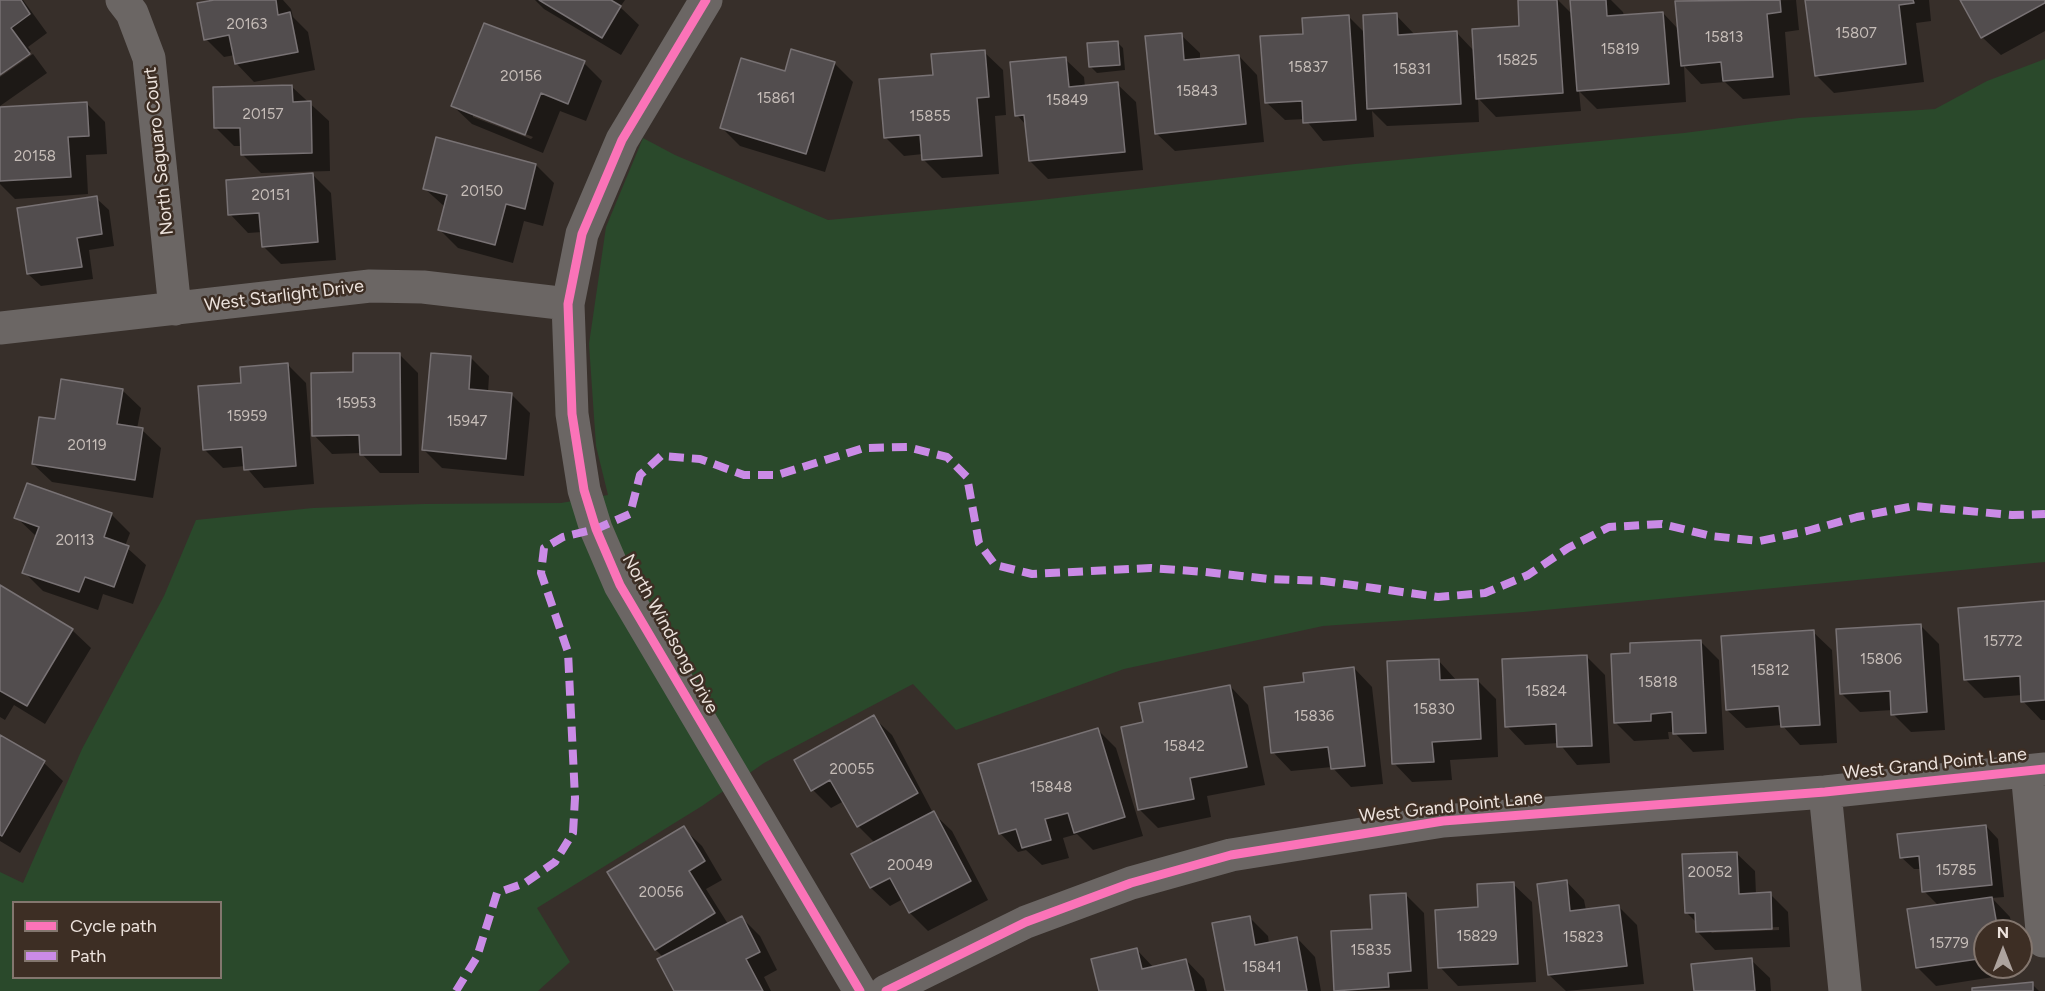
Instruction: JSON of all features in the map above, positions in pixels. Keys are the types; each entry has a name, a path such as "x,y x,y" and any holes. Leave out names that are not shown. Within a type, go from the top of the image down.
{"street":[{"name":"North Saguaro Court","path":"122,0 132,13 149,58 175,309"},
{"name":"North Windsong Drive","path":"706,0 622,140 582,234 568,304 572,414 584,490 604,548 620,585 860,991"},
{"name":"West Starlight Drive","path":"0,328 370,286 423,287 568,304"},
{"name":"West Grand Point Lane","path":"886,991 1026,922 1131,883 1231,855 1443,821 1825,792 2036,770 2043,941"},
{"path":"1825,792 1845,991"}],"green space":[{"path":"2045,59 2045,562 1524,612 1323,626 1124,669 956,730 913,684 764,763 702,806 537,908 570,962 538,991 0,991 0,872 23,883 82,749 164,596 196,520 313,508 561,503 608,495 596,446 589,344 606,227 643,138 675,155 828,220 1031,201 1355,164 1684,133 1799,118 1935,109 1987,81"}],"building":[{"path":"0,0 21,0 30,14 11,28 30,54 0,75"},
{"path":"214,0 276,0 278,15 290,12 298,52 235,64 229,35 204,40 197,3"},
{"path":"539,0 611,0 621,6 602,38"},
{"path":"1518,0 1557,0 1563,93 1476,99 1472,29 1519,26"},
{"path":"1570,0 1606,0 1607,16 1663,12 1669,84 1577,91"},
{"path":"1780,0 1781,12 1767,14 1773,77 1723,81 1721,62 1681,66 1675,1"},
{"path":"1805,0 1913,0 1914,3 1899,5 1906,64 1815,76"},
{"path":"1960,0 2045,0 2045,3 1981,38"},
{"path":"1397,13 1398,35 1457,31 1461,104 1367,109 1363,15"},
{"path":"1349,15 1356,120 1303,123 1302,101 1265,103 1260,36 1303,34 1302,18"},
{"path":"484,23 585,61 568,104 541,93 525,135 451,106"},
{"path":"1182,33 1184,60 1239,55 1246,124 1155,134 1145,36"},
{"path":"1118,41 1120,65 1089,67 1087,43"},
{"path":"791,49 835,62 806,154 720,128 741,58 785,71"},
{"path":"985,50 989,97 977,98 982,156 922,160 920,135 884,138 879,79 933,75 931,54"},
{"path":"1066,57 1069,87 1118,82 1125,152 1029,161 1024,115 1015,116 1010,62"},
{"path":"292,85 293,102 311,101 312,153 241,155 240,128 214,128 213,87"},
{"path":"87,102 89,136 68,137 71,177 0,181 0,107"},
{"path":"436,137 536,164 525,209 506,204 495,245 438,230 447,195 423,189"},
{"path":"313,173 318,242 262,247 259,213 228,215 226,180"},
{"path":"97,196 102,234 77,238 82,267 27,274 17,208"},
{"path":"353,353 400,353 401,455 360,455 359,435 312,436 311,373 353,372"},
{"path":"431,353 471,356 469,389 512,393 506,459 422,450"},
{"path":"288,363 296,466 244,470 242,447 203,450 198,386 241,383 240,367"},
{"path":"61,379 123,389 117,424 143,428 135,480 32,464 39,417 55,419"},
{"path":"27,483 112,513 104,537 129,546 114,587 85,577 79,592 22,573 39,527 14,518"},
{"path":"0,585 73,629 27,706 0,691"},
{"path":"2045,601 2045,700 2021,702 2020,676 1964,680 1958,608"},
{"path":"1921,624 1927,712 1891,715 1890,691 1840,694 1836,629"},
{"path":"1814,630 1820,725 1781,727 1779,706 1726,710 1721,636"},
{"path":"1701,640 1706,733 1673,734 1672,712 1651,714 1651,721 1614,723 1611,654 1630,653 1630,643"},
{"path":"1587,655 1592,746 1557,747 1556,724 1505,727 1502,659"},
{"path":"1439,659 1440,680 1478,679 1481,739 1432,742 1434,762 1392,764 1387,661"},
{"path":"1354,667 1365,766 1331,769 1328,747 1271,753 1264,687 1304,682 1303,673"},
{"path":"1230,685 1247,767 1190,778 1194,799 1138,810 1121,727 1143,722 1139,703"},
{"path":"874,715 918,793 857,827 830,780 811,791 794,760"},
{"path":"1098,728 1125,817 1074,833 1068,813 1045,819 1051,840 1022,848 1016,829 999,834 978,764"},
{"path":"0,735 45,761 2,836 0,835"},
{"path":"934,811 971,881 909,913 890,878 870,888 851,854"},
{"path":"1986,825 1992,885 1922,892 1919,856 1900,858 1897,834"},
{"path":"684,826 705,861 689,871 715,913 655,950 607,872"},
{"path":"1737,852 1739,894 1771,892 1772,929 1696,932 1695,913 1685,913 1682,854"},
{"path":"1567,880 1570,911 1619,905 1627,966 1548,975 1537,884"},
{"path":"1514,882 1518,964 1438,968 1435,910 1478,907 1477,884"},
{"path":"1406,893 1411,971 1388,973 1389,987 1334,991 1331,931 1372,929 1370,895"},
{"path":"1992,897 1996,919 1973,919 1973,960 1916,968 1907,909"},
{"path":"742,916 760,952 746,959 763,991 674,991 657,959"},
{"path":"1250,916 1255,945 1297,937 1307,991 1225,991 1212,923"},
{"path":"1137,948 1142,969 1186,959 1194,991 1099,991 1091,959"},
{"path":"1752,958 1755,991 1694,991 1691,964"},
{"path":"2033,982 2033,991 1972,991 1972,988"}],"marked path":[{"path":"456,991 477,957 497,893 525,883 555,862 573,833 575,798 568,652 541,573 544,548 563,537 596,529 630,514 640,475 661,456 700,459 744,475 777,475 864,448 907,447 947,457 967,477 979,543 995,565 1032,574 1151,568 1269,579 1324,581 1438,597 1485,593 1528,575 1568,548 1609,527 1662,524 1711,536 1760,541 1857,517 1914,506 2012,515 2045,514"}],"cycle path":[{"path":"706,0 622,140 582,234 568,304 572,414 584,490 596,529 620,585 860,991"},
{"path":"886,991 1026,922 1131,883 1231,855 1443,821 1825,792 2045,769"}]}
